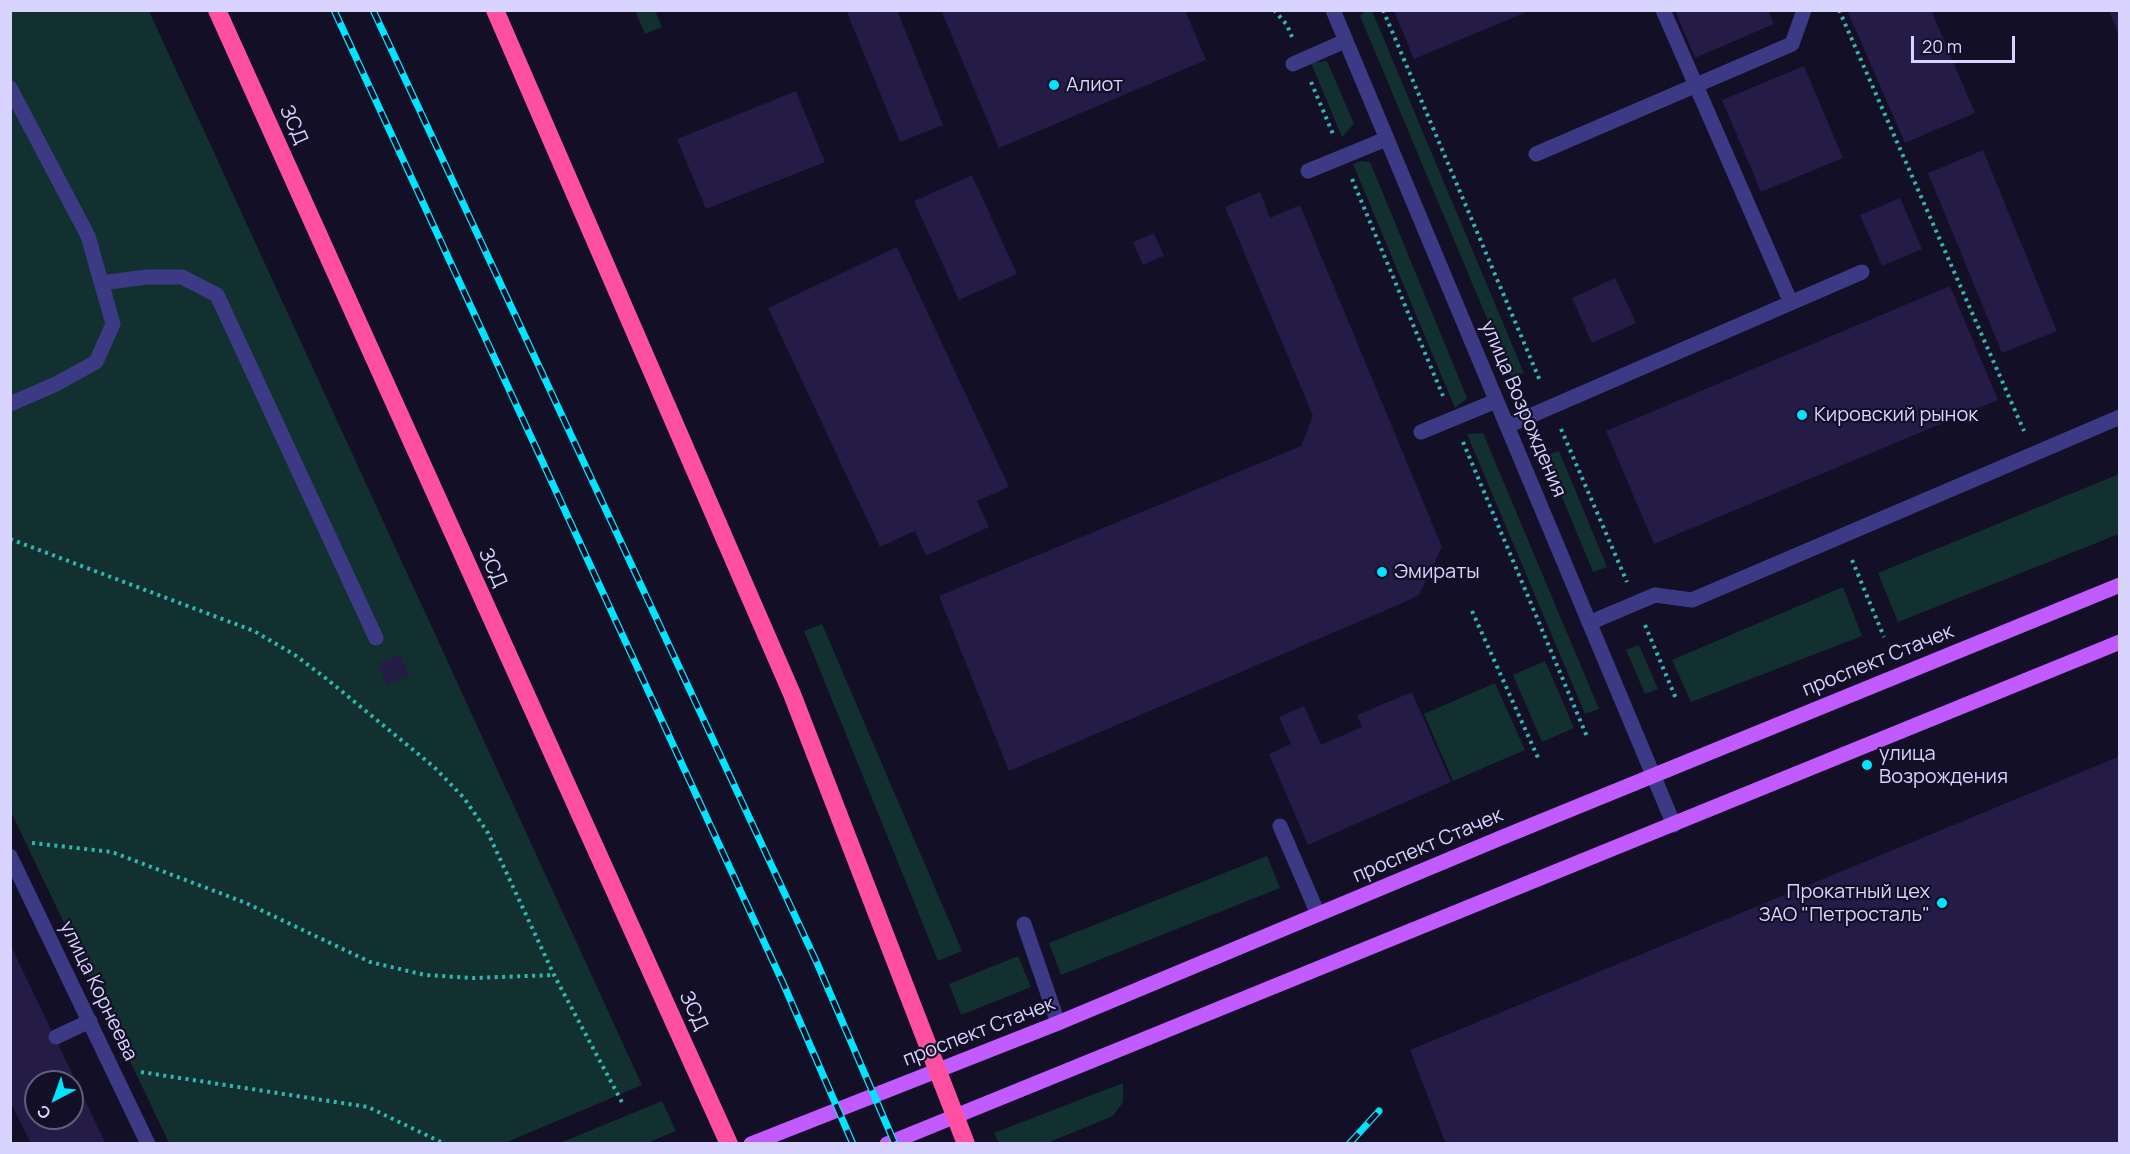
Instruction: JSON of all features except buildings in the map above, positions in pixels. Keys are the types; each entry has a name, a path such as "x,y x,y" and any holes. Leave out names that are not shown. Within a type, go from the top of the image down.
{"highway":[{"name":"ЗСД","path":"217,10 729,1143"},
{"path":"495,10 792,694 966,1143"}],"main road":[{"name":"проспект Стачек","path":"751,1143 1058,1023 1654,775 2120,585"},
{"path":"886,1143 2120,642"}],"street":[{"name":"улица Возрождения","path":"1333,10 1674,825"},
{"path":"1663,10 1791,303"},
{"path":"1536,154 1792,44 1804,10"},
{"path":"1297,62 1345,41"},
{"path":"10,88 88,236 114,324 96,362 56,384 10,404"},
{"path":"1308,171 1386,139"},
{"path":"1507,426 1862,272"},
{"path":"101,283 147,277 182,277 217,295 376,638"},
{"path":"1421,432 1496,401"},
{"path":"1589,623 1655,595 1692,600 2120,417"},
{"path":"1280,826 1318,914"},
{"name":"улица Корнеева","path":"10,856 148,1143"},
{"path":"1024,924 1058,1023"},
{"path":"56,1037 90,1021"}],"path":[{"path":"1274,10 1287,25 1297,62 1342,156 1588,739"},
{"path":"1383,10 1677,701"},
{"path":"1839,10 2034,454"},
{"path":"1842,536 1884,637"},
{"path":"10,539 254,631 295,655 434,767 464,798 488,833 554,975 624,1106"},
{"path":"1472,611 1539,760"},
{"path":"22,844 41,843 112,852 246,903 370,962 425,975 473,978 554,975"},
{"path":"112,1068 368,1107 445,1143"}],"green space":[{"path":"11,11 149,11 642,1085 505,1143 169,1143 11,812"},
{"path":"635,11 655,11 662,27 645,34"},
{"path":"1365,11 1372,11 1524,373 1512,378 1360,16"},
{"path":"1327,61 1354,124 1342,137 1311,63"},
{"path":"1361,161 1370,162 1467,398 1455,408 1353,164"},
{"path":"1483,433 1599,709 1585,714 1467,434"},
{"path":"1559,451 1607,567 1593,572 1545,456"},
{"path":"2119,474 2119,534 1898,622 1878,573"},
{"path":"1843,587 1862,636 1691,702 1672,660"},
{"path":"822,624 962,951 938,961 804,631"},
{"path":"1639,645 1658,689 1645,694 1626,650"},
{"path":"1545,661 1574,728 1542,742 1513,675"},
{"path":"1495,683 1525,750 1453,781 1424,714"},
{"path":"1267,856 1280,888 1061,975 1049,943"},
{"path":"1018,956 1031,987 961,1015 949,984"},
{"path":"1123,1083 1123,1102 1113,1116 1047,1143 999,1143 994,1133"},
{"path":"662,1101 676,1131 647,1143 560,1143"}],"railway":[{"path":"334,10 783,983 853,1144"},
{"path":"373,10 817,963 895,1144"},
{"path":"1349,1144 1379,1111"}],"place":[{"name":"Алиот","path":"1054,85"},
{"name":"Кировский рынок","path":"1802,415"},
{"name":"Эмираты","path":"1382,572"},
{"name":"улица Возрождения","path":"1867,765"},
{"name":"Прокатный цех ЗАО \"Петросталь\"","path":"1942,903"}]}
